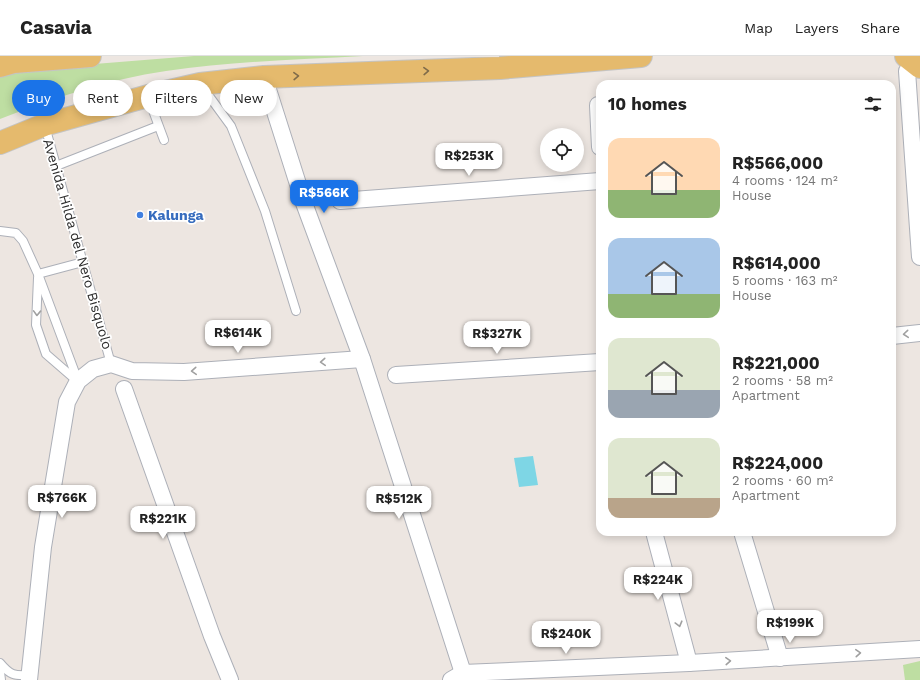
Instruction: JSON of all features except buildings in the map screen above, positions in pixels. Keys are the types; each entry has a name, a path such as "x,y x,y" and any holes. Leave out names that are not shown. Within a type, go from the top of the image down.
{"main road":[{"path":"11,60 90,56"},
{"path":"500,68 526,56"},
{"path":"212,83 264,77 500,68 641,56"},
{"path":"0,143 44,125 141,98"}],"street":[{"path":"911,65 917,152 920,257"},
{"path":"264,77 304,203 362,359 457,677 920,649"},
{"path":"340,201 596,181"},
{"path":"896,336 920,333"},
{"path":"29,677 43,547 67,402 78,382 93,369 111,364 132,371 184,372 362,359"},
{"path":"396,375 596,362"},
{"path":"124,389 212,636 230,680"},
{"path":"655,536 690,663"},
{"path":"743,536 780,658"}],"lane":[{"path":"212,101 234,132 265,211 296,311"},
{"path":"155,116 164,140"},
{"name":"Avenida Hilda del Nero Bisquolo","path":"44,125 111,364"},
{"path":"56,166 158,126"},
{"path":"0,232 16,233 23,240 38,274 78,382"},
{"path":"38,274 83,262"},
{"path":"38,274 36,324 46,354 78,382"},
{"path":"0,663 6,670 16,676 29,677"},
{"path":"0,672 1,680"}],"green space":[{"path":"194,56 363,56 215,65 145,74 120,80 73,80 73,93 65,96 65,80 12,80 12,115 0,119 0,74 20,70"},
{"path":"920,661 920,680 905,680 903,665"}],"water":[{"path":"533,456 538,485 519,487 514,458"}],"place":[{"name":"Kalunga","path":"140,215"}]}
